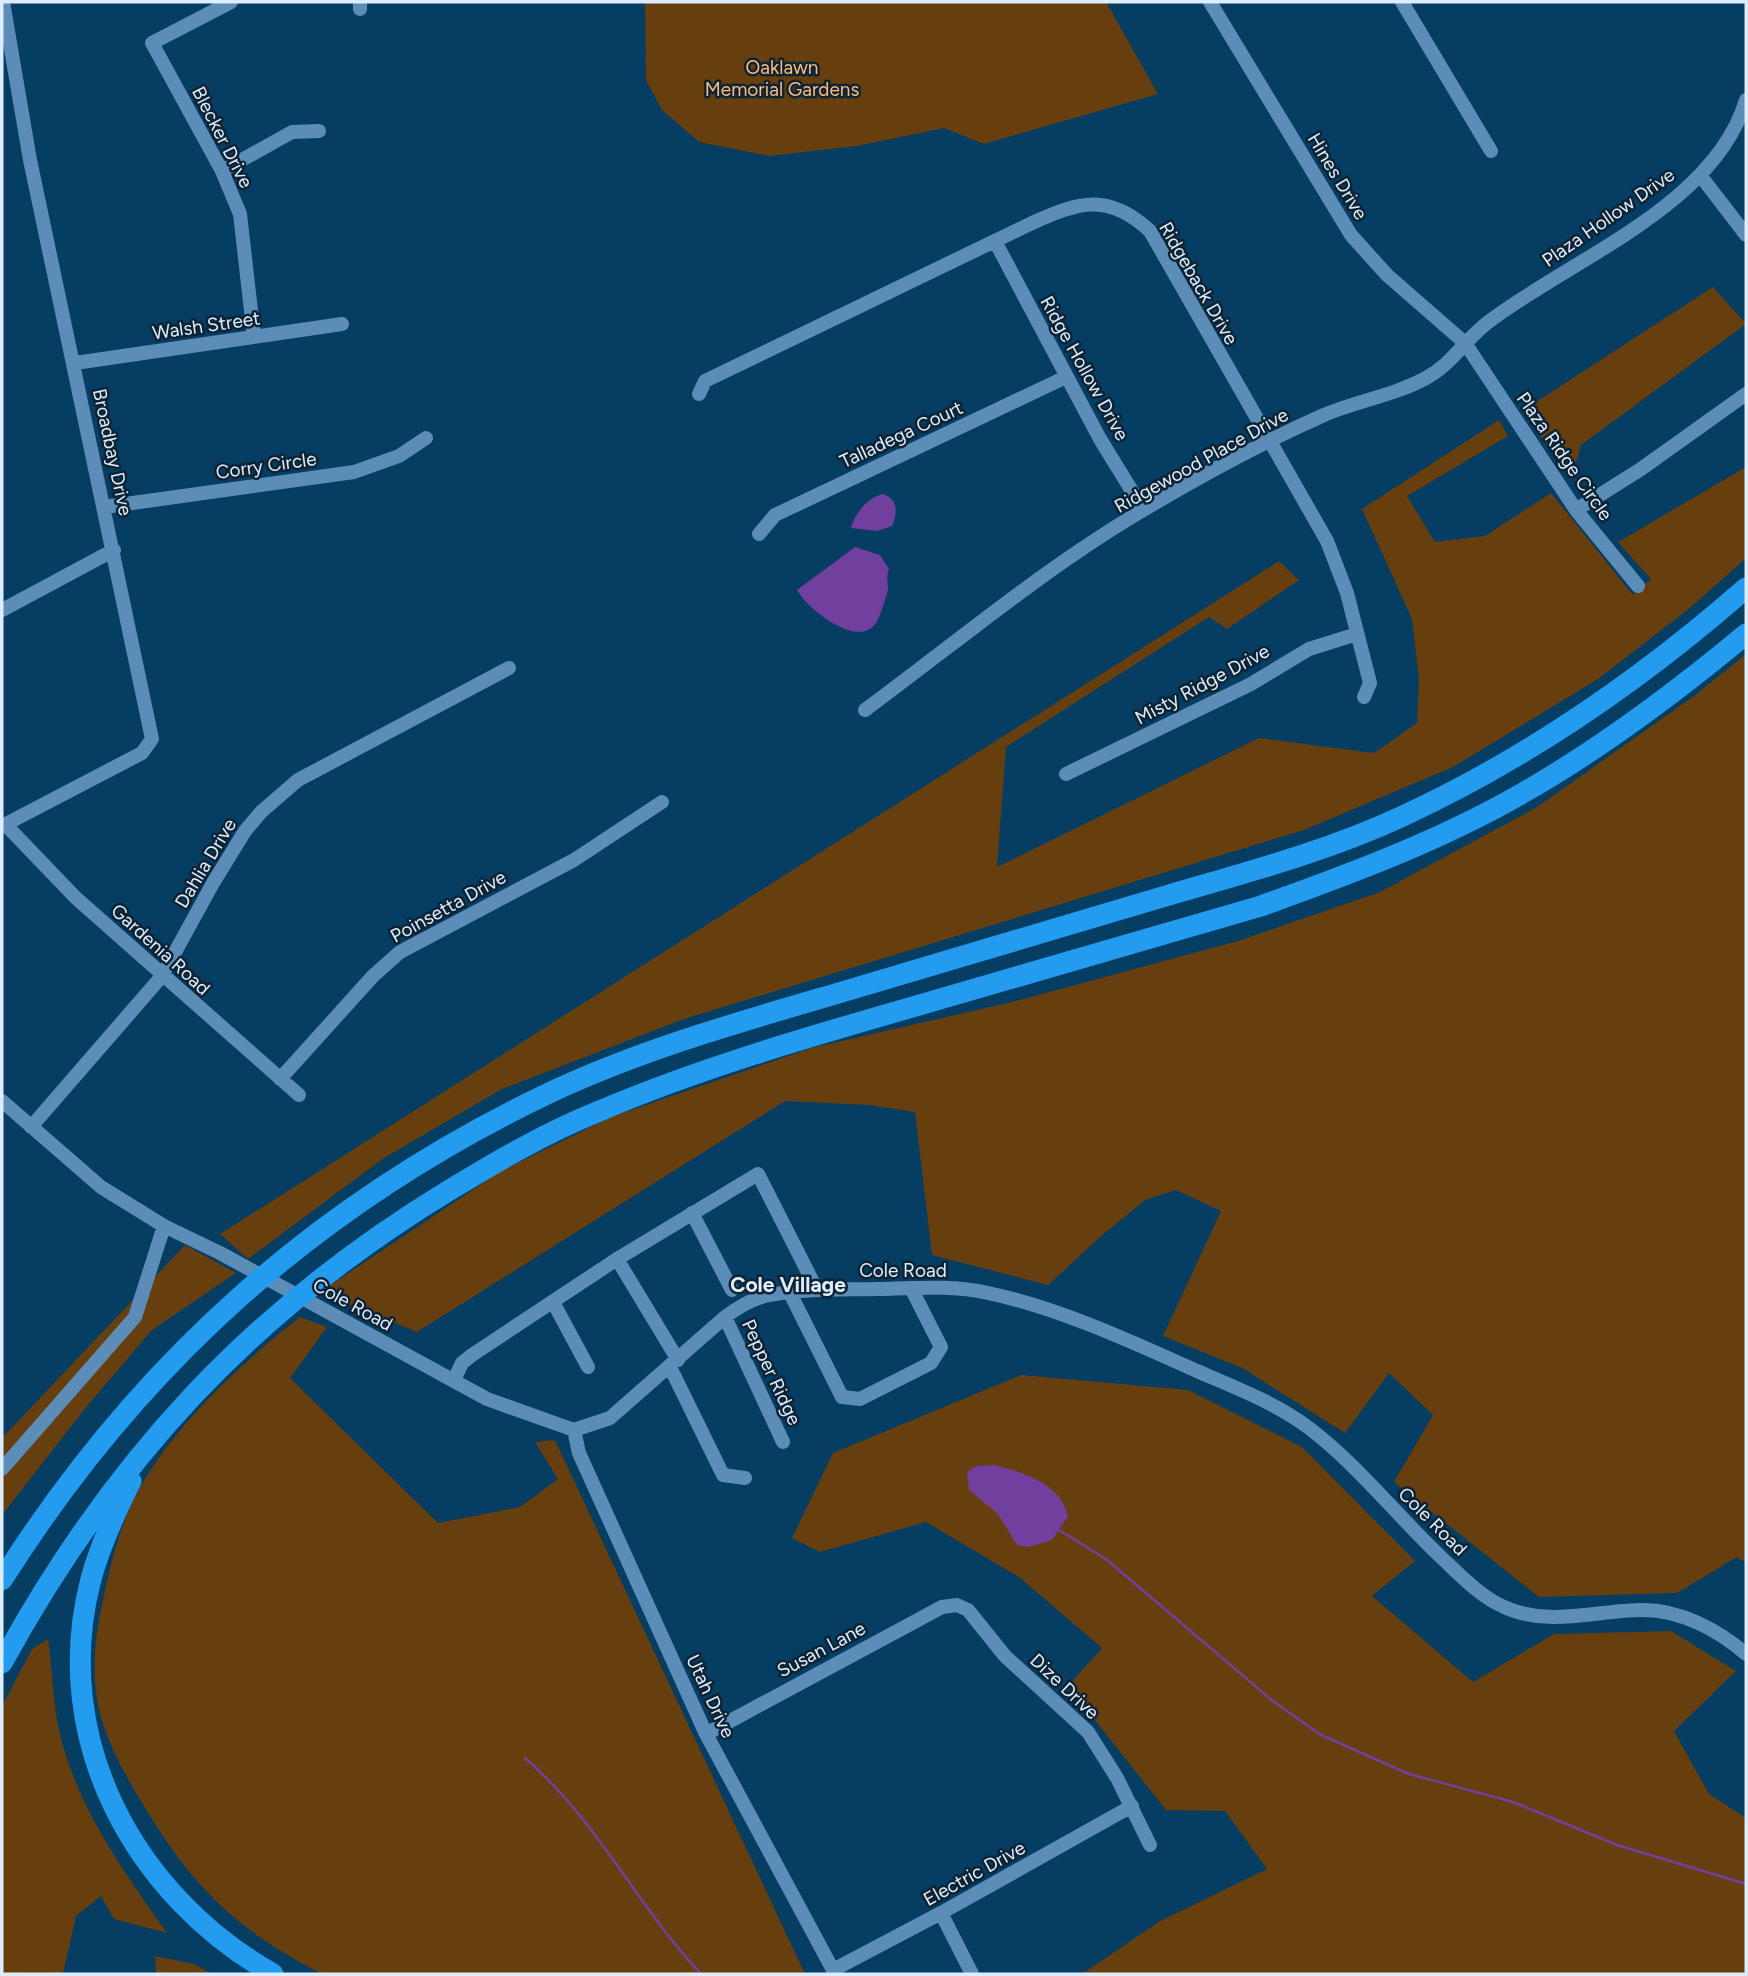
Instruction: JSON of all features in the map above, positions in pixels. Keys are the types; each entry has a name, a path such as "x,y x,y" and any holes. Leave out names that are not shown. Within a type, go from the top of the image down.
{"highway":[{"path":"2,1580 47,1509 91,1453 139,1394 196,1335 278,1263 355,1205 457,1140 554,1091 653,1051 760,1016 1299,857 1400,818 1499,768 1595,709 1683,643 1746,588"},
{"path":"2,1663 74,1541 150,1441 209,1376 265,1322 334,1266 413,1212 501,1159 593,1113 691,1074 1261,905 1349,875 1436,838 1531,788 1612,737 1679,689 1746,634"},
{"path":"150,1441 109,1527 90,1580 83,1621 80,1671 85,1723 107,1794 148,1866 208,1929 273,1974"}],"street":[{"name":"Broadbay Drive","path":"3,825 142,753 152,739 75,363 30,160 4,2"},
{"name":"Blecker Drive","path":"231,2 152,43 222,172 240,214 254,337"},
{"name":"Hines Drive","path":"1210,2 1351,234 1387,275 1465,343"},
{"path":"1402,2 1491,151"},
{"name":"Plaza Hollow Drive","path":"1465,343 1486,324 1642,221 1700,175 1731,138 1746,100"},
{"path":"222,172 292,132 319,131"},
{"path":"1700,175 1746,235"},
{"name":"Ridgeback Drive","path":"699,394 705,381 1068,207 1093,203 1112,206 1134,216 1150,232 1327,541 1347,593 1370,683 1364,697"},
{"name":"Ridge Hollow Drive","path":"996,243 1066,377 1143,509"},
{"name":"Walsh Street","path":"75,363 342,324"},
{"name":"Ridgewood Place Drive","path":"865,710 1045,575 1143,509 1323,416 1427,377 1445,365 1465,343"},
{"name":"Plaza Ridge Circle","path":"1465,343 1576,510 1638,586"},
{"name":"Talladega Court","path":"759,534 775,515 1066,377"},
{"path":"1576,510 1640,469 1746,394"},
{"name":"Corry Circle","path":"104,507 354,472 399,456 426,438"},
{"path":"2,610 114,550"},
{"name":"Misty Ridge Drive","path":"1066,774 1251,684 1308,649 1357,634"},
{"name":"Dahlia Drive","path":"31,1127 162,976 213,883 245,831 261,812 299,780 509,668"},
{"name":"Poinsetta Drive","path":"280,1079 373,976 400,952 584,855 662,802"},
{"name":"Gardenia Road","path":"3,825 36,860 162,976 299,1095"},
{"name":"Cole Road","path":"2,1101 101,1187 164,1226 220,1252 487,1399 574,1430 610,1418 725,1317 754,1300 817,1290 913,1293 963,1289 1006,1297 1160,1355 1283,1412 1322,1438 1451,1566 1499,1605 1524,1614 1581,1617 1629,1610 1664,1612 1717,1632 1746,1654"},
{"path":"454,1380 462,1363 472,1355 617,1259 758,1174 817,1290"},
{"path":"692,1213 732,1290"},
{"path":"2,1469 135,1317 164,1226"},
{"path":"617,1259 674,1361 723,1475 746,1478"},
{"path":"790,1293 842,1397 860,1399 931,1363 941,1347 913,1293"},
{"path":"553,1302 588,1367"},
{"name":"Pepper Ridge","path":"725,1317 783,1443"},
{"name":"Utah Drive","path":"574,1430 579,1453 706,1734 833,1970"},
{"name":"Susan Lane","path":"706,1734 942,1607 957,1605"},
{"name":"Dize Drive","path":"957,1605 968,1610 1005,1656 1088,1732 1132,1806 1150,1845"},
{"name":"Electric Drive","path":"833,1970 1132,1806"},
{"path":"941,1913 972,1974"}],"green space":[{"name":"Oaklawn Memorial Gardens","path":"645,2 1106,2 1158,94 984,144 944,128 857,146 769,156 699,142 662,110 646,80"},
{"path":"1713,287 1746,324 1581,445 1571,479 1522,411"},
{"path":"1499,420 1508,436 1407,496 1435,542 1485,536 1551,493 1633,595 1651,579 1618,542 1746,467 1746,558 1690,608 1598,679 1453,767 1304,830 684,1019 502,1089 384,1158 248,1259 220,1234 1279,561 1299,580 1227,629 1209,617 1006,747 997,867 1259,738 1374,753 1417,723 1419,680 1412,619 1362,509"},
{"path":"1746,654 1746,1563 1737,1557 1677,1593 1539,1597 1394,1482 1433,1415 1389,1373 1345,1433 1242,1368 1163,1336 1221,1211 1176,1190 1145,1200 1048,1285 932,1255 915,1112 869,1105 785,1101 417,1332 320,1292 501,1171 611,1117 811,1048 1012,1002 1238,941 1380,892 1537,807 1694,696"},
{"path":"185,1245 236,1273 152,1330 87,1406 2,1515 2,1438"},
{"path":"300,1317 327,1327 290,1378 438,1523 520,1507 558,1479 535,1442 555,1440 805,1974 322,1974 243,1925 183,1864 128,1779 102,1721 95,1674 101,1611 121,1532 130,1507 151,1470 168,1445 209,1398 254,1355"},
{"path":"1021,1375 1188,1390 1302,1447 1415,1561 1372,1596 1473,1682 1554,1634 1671,1631 1736,1671 1674,1731 1709,1794 1746,1818 1746,1974 1082,1974 1160,1921 1267,1869 1225,1811 1166,1810 1068,1686 1102,1648 1019,1577 926,1522 820,1552 792,1538 833,1453"},
{"path":"48,1639 57,1720 63,1746 82,1797 107,1844 167,1933 114,1919 101,1896 76,1916 63,1974 2,1974 2,1706 32,1649"},
{"path":"155,1956 194,1964 212,1974 156,1974"}],"shaded area":[{"path":"883,494 894,503 895,516 892,526 877,531 851,528 862,507"},
{"path":"855,547 880,555 889,569 888,590 878,619 869,629 859,632 847,630 822,616 797,590"},
{"path":"994,1465 1039,1481 1057,1495 1068,1516 1052,1540 1029,1547 1017,1545 998,1514 969,1490 967,1472 976,1466"}],"waterway":[{"path":"1059,1530 1106,1559 1274,1702 1321,1735 1409,1774 1513,1802 1617,1845 1746,1884"},
{"path":"525,1758 574,1808 678,1948 701,1974"}],"district":[{"name":"Cole Village","path":"788,1285"}]}
